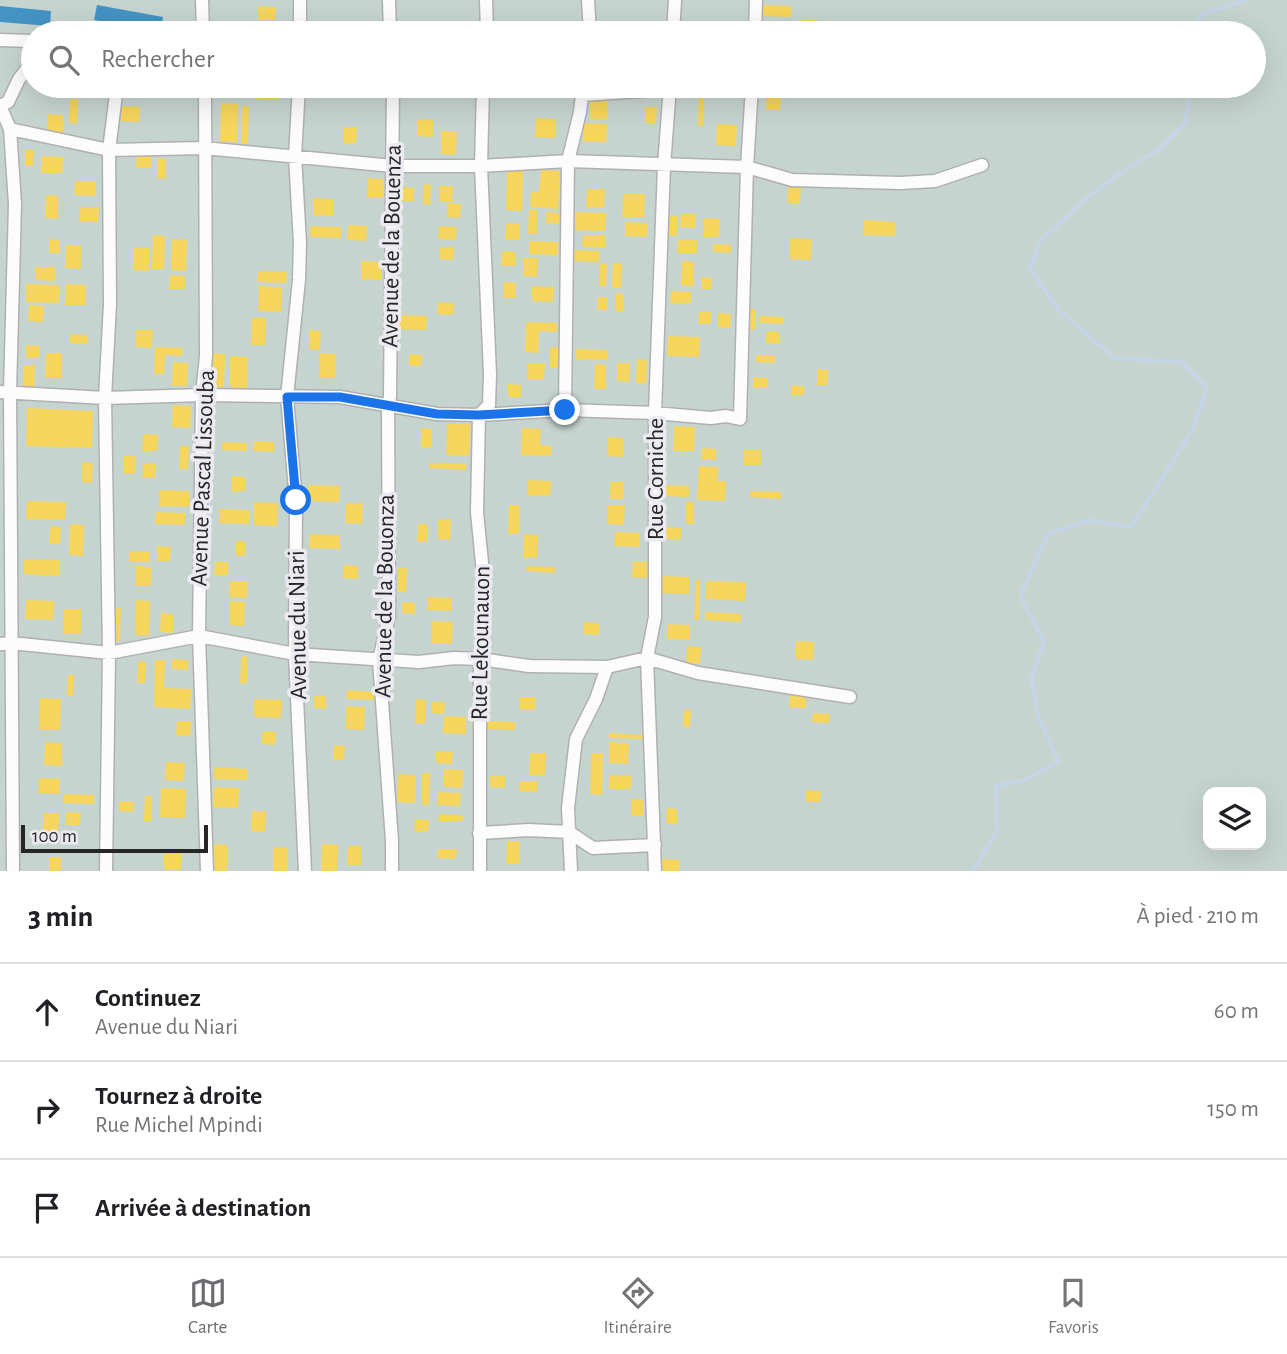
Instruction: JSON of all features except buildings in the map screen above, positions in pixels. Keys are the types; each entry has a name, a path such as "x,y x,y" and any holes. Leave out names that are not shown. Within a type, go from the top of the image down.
{"street":[{"path":"202,0 203,21"},
{"path":"300,0 300,21"},
{"path":"389,0 390,21"},
{"path":"486,0 486,21"},
{"path":"588,0 589,21"},
{"path":"674,21 675,0"},
{"path":"755,21 756,0"},
{"path":"0,40 21,41"},
{"path":"13,871 5,643 5,392 15,204 10,129 0,106 8,102 21,76"},
{"path":"106,871 109,653 105,398 110,304 108,149 115,98"},
{"name":"Avenue Pascal Lissouba","path":"205,98 206,356 202,395 199,636 207,871"},
{"name":"Avenue du Niari","path":"298,98 295,156 300,243 299,280 287,397 297,545 295,654 305,871"},
{"name":"Avenue de la Bouenza","path":"388,405 393,98"},
{"name":"Rue Lekounauon","path":"480,871 480,659 485,593 477,512 479,415 489,405 491,374 481,166 483,98"},
{"path":"565,410 568,161 582,98"},
{"name":"Rue Corniche","path":"655,871 647,658 655,617 655,413 664,166 669,98"},
{"path":"5,392 105,398 202,395 340,397 437,414 479,415 565,410 711,418 726,416 740,419 751,98"},
{"path":"10,129 108,149 204,148 393,166 481,166 568,161 747,167 792,180 900,183 934,181 982,165"},
{"name":"Avenue de la Bouonza","path":"388,405 389,603 379,660 392,871"},
{"path":"5,643 109,653 199,636 295,654 419,662 454,658 530,666 607,667 647,658 698,673 850,697"},
{"path":"571,871 569,807 576,739 596,699 607,667"},
{"path":"479,833 529,830 569,832 593,848 655,845"}],"shaded area":[{"path":"0,0 1287,0 1287,871 0,871"}],"waterway":[{"path":"1198,21 1202,14 1246,0"},
{"path":"972,871 997,832 996,786 1025,780 1059,761 1039,719 1031,679 1044,641 1020,596 1048,534 1089,520 1131,527 1192,431 1207,388 1181,362 1114,358 1058,309 1030,269 1040,241 1088,197 1129,167 1159,150 1185,123 1189,98"}],"route":[{"path":"296,500 287,397 340,397 437,414 479,415 565,410"}]}
